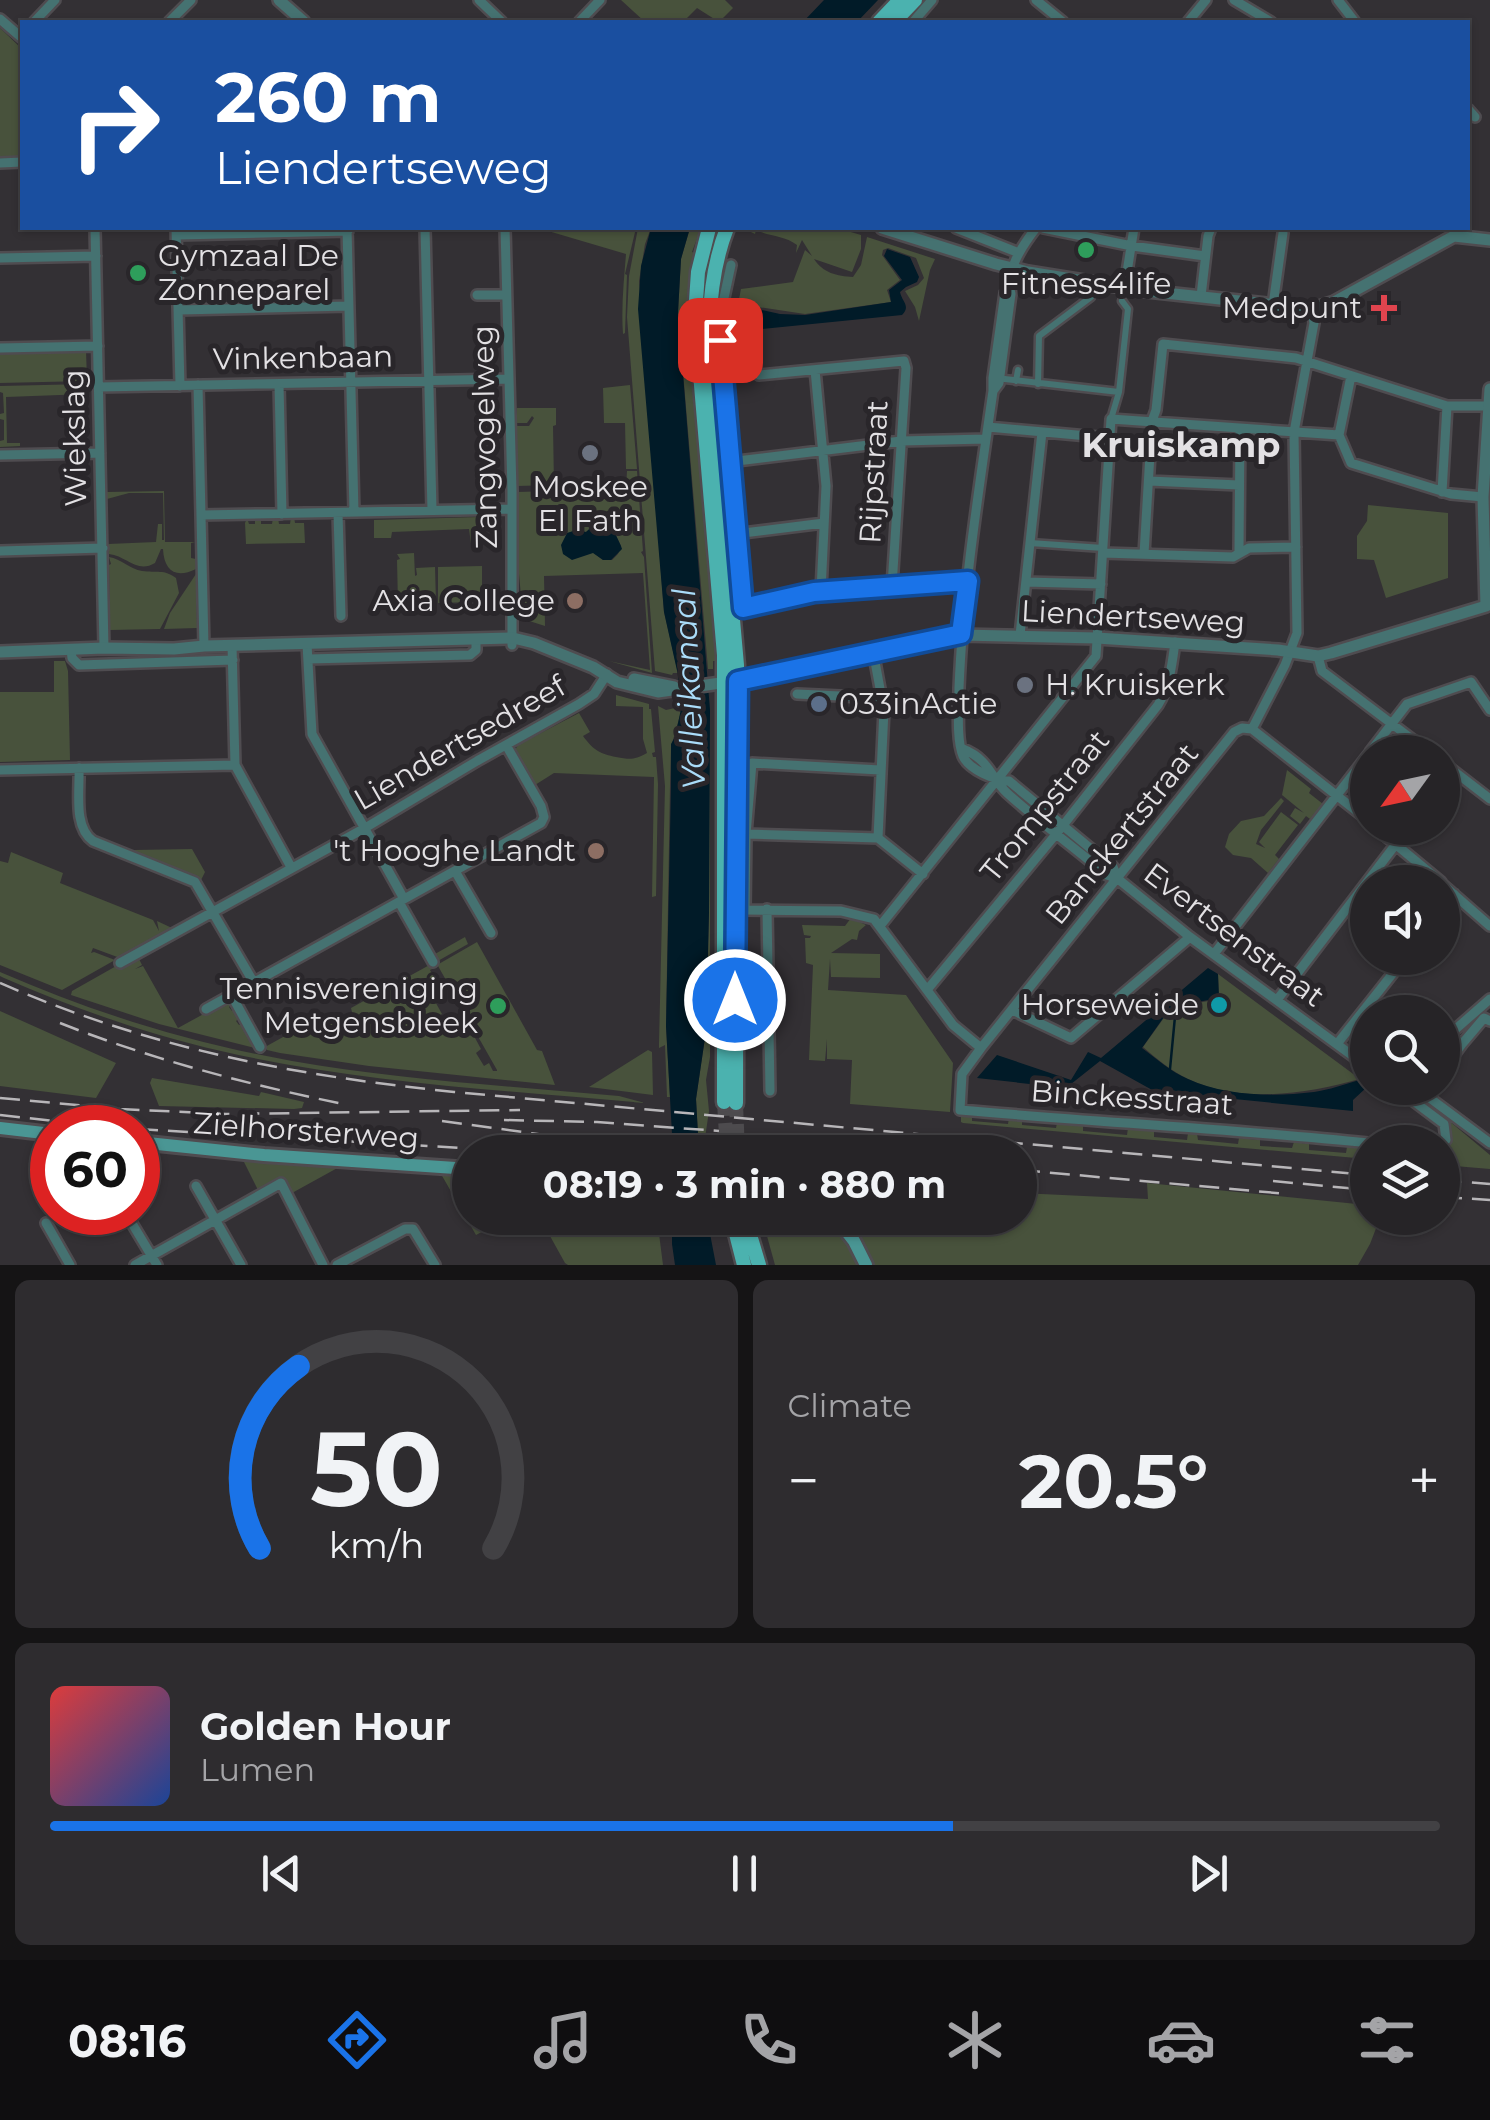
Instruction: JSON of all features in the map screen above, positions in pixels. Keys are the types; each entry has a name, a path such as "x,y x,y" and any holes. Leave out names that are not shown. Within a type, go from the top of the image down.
{"main road":[{"path":"881,20 900,0"},
{"path":"896,20 915,0"},
{"path":"708,230 700,262 695,315 724,656 723,684"},
{"path":"726,230 714,274 709,348 735,873 730,1102"},
{"path":"0,1128 30,1131"},
{"name":"Zielhorsterweg","path":"160,1144 452,1168"},
{"path":"736,1235 744,1265"},
{"path":"751,1235 759,1265"},
{"path":"850,1235 866,1265"}],"street":[{"path":"36,20 55,0"},
{"path":"171,20 190,0"},
{"path":"279,0 302,20"},
{"path":"478,0 500,20"},
{"path":"581,20 600,0"},
{"path":"914,20 932,0"},
{"path":"1036,0 1061,20"},
{"path":"1190,20 1206,0"},
{"path":"1234,0 1269,20"},
{"path":"1338,0 1353,20"},
{"path":"0,19 20,35"},
{"name":"Wiekslag","path":"95,230 104,648"},
{"path":"180,386 177,231 262,230"},
{"path":"348,230 354,512"},
{"path":"425,230 432,510"},
{"name":"Zangvogelweg","path":"505,230 512,642"},
{"path":"889,230 1013,268 1125,288 1312,309 1334,302 1452,232 1490,242"},
{"path":"961,230 1019,253"},
{"path":"1038,230 1019,253 1005,293 996,378 1119,392"},
{"path":"1050,230 1205,256"},
{"path":"1127,272 1134,230"},
{"path":"1201,296 1211,230"},
{"path":"1273,305 1284,230"},
{"path":"0,258 96,256"},
{"path":"731,265 720,340 743,608 821,591 968,581"},
{"path":"477,295 506,295"},
{"path":"1038,384 1038,336 1091,297"},
{"path":"880,926 1096,656 1111,419 1119,392 1128,309 1122,301"},
{"path":"179,310 349,306"},
{"path":"1292,651 1298,633 1294,432 1314,323 1312,309"},
{"path":"1144,554 1152,421 1163,344 1290,357 1447,406 1489,406"},
{"path":"0,348 98,346"},
{"name":"Rijpstraat","path":"815,370 904,361 892,586"},
{"path":"759,375 815,370 826,486 821,591"},
{"path":"1016,382 1018,370"},
{"path":"1351,376 1339,435 1351,463 1442,492 1483,496"},
{"name":"Vinkenbaan","path":"99,387 508,378"},
{"name":"Evertsenstraat","path":"996,378 961,634 959,724 963,749 990,768 998,780 1009,781 1060,829 1113,867 1118,879 1190,936 1350,1054"},
{"path":"279,384 282,514"},
{"path":"198,385 204,646"},
{"path":"1407,735 1322,671 1318,656 1488,610 1483,496 1490,388"},
{"path":"1442,492 1447,406"},
{"path":"1111,419 1339,435"},
{"path":"988,427 1110,438"},
{"path":"1239,551 1240,429"},
{"path":"1020,635 1042,432"},
{"path":"729,462 901,441 986,440"},
{"path":"0,455 100,453"},
{"path":"1149,482 1239,485"},
{"path":"202,516 512,509"},
{"path":"338,513 340,616"},
{"path":"736,534 824,523"},
{"path":"1030,543 1144,554 1232,557 1249,548 1296,547"},
{"path":"0,551 103,548"},
{"path":"1026,582 1101,584"},
{"name":"Liendertseweg","path":"0,652 476,640 534,642 607,674 613,672 678,689 723,684 961,634 1175,642 1318,656"},
{"name":"Liendertseweg","path":"308,659 470,655 476,650 476,640"},
{"name":"Trompstraat","path":"927,990 1160,703 1171,675 1175,642"},
{"path":"307,644 312,734 433,962"},
{"path":"232,646 235,765 291,867"},
{"name":"Liendertseweg","path":"71,650 79,665 232,660"},
{"path":"873,651 883,698 878,838"},
{"name":"Banckertstraat","path":"981,1048 1234,732 1252,729 1292,651"},
{"name":"Liendertsedreef","path":"120,964 579,704 594,694 607,674"},
{"path":"1383,735 1412,701 1470,682 1490,710"},
{"path":"797,694 883,698"},
{"path":"1252,729 1350,806"},
{"path":"206,1009 542,821 544,813 506,745"},
{"path":"880,770 752,763 745,910 841,910 874,919 953,1025 981,1048"},
{"path":"0,770 235,765"},
{"path":"80,768 81,825 86,836 196,882 254,983"},
{"path":"1460,776 1490,799"},
{"path":"1214,954 1350,777"},
{"path":"746,834 878,838 923,874"},
{"path":"1276,1000 1395,845"},
{"path":"1397,845 1421,865"},
{"path":"456,871 491,933"},
{"path":"1460,899 1490,926"},
{"path":"766,910 770,1090"},
{"path":"1012,1010 1071,1038 1190,936"},
{"path":"1336,1044 1391,975"},
{"path":"232,996 260,1047"},
{"path":"1460,1025 1490,998"},
{"path":"1460,1047 1487,1019"},
{"name":"Binckesstraat","path":"981,1048 962,1074 960,1110 1350,1141"},
{"path":"1419,1105 1444,1125"},
{"path":"1439,1105 1489,1142"},
{"path":"135,1265 155,1260 281,1184 323,1265"},
{"path":"196,1186 241,1265"},
{"path":"337,1265 405,1229 413,1229 436,1265"},
{"path":"53,1235 70,1265"},
{"path":"139,1235 155,1260"}],"green space":[{"path":"621,0 725,0 733,8 721,20 697,8 685,20 643,20"},
{"path":"0,28 20,47 20,156 0,157"},
{"path":"545,230 636,230 625,274 623,334 622,314 626,254"},
{"path":"638,230 650,230 639,281 664,612 678,673 672,675 655,671 627,317"},
{"path":"689,230 700,230 692,252 697,254 718,661 713,661 713,669 708,669 678,312 681,259"},
{"path":"756,230 844,230 861,235 861,249 852,272 814,259 826,271 841,276 853,277 861,265 867,237 935,259 919,321 905,291 924,278 916,258 888,248 882,255 900,280 887,290 891,302 805,314 738,304 741,289 793,282 805,250 812,256 802,240 796,253 797,245"},
{"path":"86,350 87,381 0,383 0,355 4,353"},
{"path":"87,384 87,394 6,397 7,443 20,446 0,447 4,420 0,414 4,413 0,386"},
{"path":"630,385 637,469 626,469 625,423 604,423 603,388"},
{"path":"517,408 556,408 554,485 517,486 516,426 529,426 534,418 516,423"},
{"path":"627,471 637,471 652,673 609,661 650,670 643,573 544,576 545,626 523,619 517,492 626,489","holes":["595,524 612,527 621,546 612,560 589,553 576,530 586,532"]},
{"path":"164,491 165,542 195,542 191,543 191,558 196,559 196,569 189,572 172,571 163,549 155,563 143,567 109,554 108,544 156,542 158,524 162,524 164,540 163,493 129,493 107,499 107,492"},
{"path":"1368,505 1448,513 1448,578 1386,598 1374,560 1357,559 1357,536 1367,521"},
{"path":"294,517 295,523 304,523 305,543 246,544 247,518 249,524 261,519 261,524 272,524 273,518 278,518 279,524 290,524"},
{"path":"480,517 480,551 472,551 469,529 392,532 391,538 374,538 374,520"},
{"path":"414,553 415,576 416,568 435,567 436,603 422,603 421,590 419,603 398,604 397,554"},
{"path":"109,557 138,570 164,572 176,578 179,593 160,629 110,630"},
{"path":"482,566 482,602 438,603 438,567"},
{"path":"196,574 197,628 164,629 170,613"},
{"path":"54,661 65,661 68,671 70,760 0,762 0,692 54,692"},
{"path":"616,695 649,704 651,709 655,752 652,753 656,757 658,784 656,896 652,897 654,777 554,773 535,785 515,750 579,713 590,732 583,736 598,751 628,759 647,753 643,707 616,706"},
{"path":"658,706 681,712 671,747 666,1026 670,1097 665,1045 659,1048 665,786"},
{"path":"710,710 710,1057 706,1080 709,1111 705,1135 698,1135 696,1099 706,1031"},
{"path":"1287,770 1323,804 1300,824 1290,816 1295,808 1304,813 1282,795"},
{"path":"1281,798 1284,801 1261,830 1256,844 1265,848 1259,842 1281,812 1298,825 1275,855 1279,859 1268,873 1251,858 1233,855 1225,847 1229,834 1241,821 1264,816"},
{"path":"192,849 205,872 200,882 135,854 134,850"},
{"path":"11,852 63,873 60,883 153,920 159,931 157,921 172,928 120,958 93,948 91,953 115,960 62,990 0,965 0,861 8,863"},
{"path":"851,918 866,925 857,940 852,939 831,953 880,954 880,978 831,977 830,959 828,990 906,995 953,1063 950,1112 850,1104 852,1060 827,1059 827,1039 825,1061 809,1060 813,965 806,963 805,938 811,936 804,935 802,925 845,926"},
{"path":"465,937 468,944 436,962 437,965 477,942 537,1050 542,1051 555,1085 369,1066 280,1053 265,1047 321,1016 328,1026 352,1012 351,1008 435,962 428,950 431,948 435,954","holes":["438,966 497,1071 489,1063 484,1066 476,1053 481,1049 474,1036 417,1030 442,1014 432,996 441,990 430,970"]},
{"path":"138,957 142,965 135,969 143,966 178,1028 231,999 229,1007 241,1017 236,1021 239,1025 245,1023 259,1049 159,1024 71,995"},
{"path":"0,972 143,1025 254,1054 373,1073 619,1096 645,1103 432,1084 273,1062 138,1028 30,989 0,976"},
{"path":"1218,974 1350,1072 1350,1081 1274,1094 1230,1092 1182,1076 1143,1047 1171,1008 1219,999"},
{"path":"0,1011 116,1063 96,1098 0,1086"},
{"path":"648,1050 652,1052 653,1095 589,1087"},
{"path":"152,1078 259,1096 261,1092 304,1102 302,1108 294,1109 160,1106 150,1083"},
{"path":"1422,1105 1430,1105 1454,1125 1447,1125"},
{"path":"961,1114 972,1115 972,1121 1008,1124 1009,1118 1022,1119 1022,1125 1083,1125 1083,1131 1127,1135 1128,1128 1154,1131 1154,1137 1187,1140 1188,1133 1197,1134 1198,1140 1238,1144 1239,1138 1260,1140 1260,1146 1292,1148 1294,1142 1309,1144 1309,1150 1346,1153 1350,1147 1350,1157 963,1123"},
{"path":"1460,1130 1490,1155 1490,1169 1460,1166"},
{"path":"242,1158 341,1166 292,1193 283,1177 258,1190"},
{"path":"441,1174 452,1175 452,1193"},
{"path":"1147,1183 1350,1203 1350,1235 1373,1235 1358,1265 873,1265 857,1235 1037,1235 1037,1194 1148,1199"},
{"path":"549,1235 659,1235 663,1265 565,1263"},
{"path":"767,1235 841,1235 857,1265 775,1265"}],"water":[{"path":"824,0 878,0 859,20 805,20"},
{"name":"Valleikanaal","path":"650,230 689,230 681,259 678,312 710,710 706,1031 696,1099 698,1135 672,1135 666,1026 671,744 681,709 664,612 638,309 641,266"},
{"path":"887,249 910,257 919,277 900,292 906,306 902,315 741,331 744,306 805,315 891,302 889,290 902,280 884,256"},
{"path":"602,522 612,527 622,549 611,560 593,553 572,560 563,554 561,545 567,533 586,532"},
{"path":"1208,968 1218,974 1219,998 1171,1007 1142,1048 1182,1076 1234,1092 1299,1094 1350,1083 1353,1111 1154,1091 1100,1061 1066,1088 977,1078 997,1055 1071,1080 1088,1052 1101,1058"},
{"path":"672,1235 710,1235 716,1265 675,1265"}],"waterway":[{"path":"1170,1069 1176,1006"}],"tunnel":[{"path":"724,1102 726,1135"},
{"path":"736,1103 737,1135"}],"railway":[{"path":"0,983 56,1006 167,1042 336,1077 454,1092 1350,1173"},
{"path":"60,1023 202,1070 348,1105"},
{"path":"0,1098 226,1114 520,1110"},
{"path":"0,1115 30,1118"},
{"path":"504,1120 719,1131"},
{"path":"442,1121 545,1135"},
{"path":"160,1130 452,1147"},
{"path":"1037,1172 1288,1194"},
{"path":"1273,1181 1350,1188"},
{"path":"1460,1182 1490,1184"},
{"path":"1460,1198 1490,1200"}],"place":[{"name":"Fitness4life","path":"1086,250"},
{"name":"Gymzaal De Zonneparel","path":"138,273"},
{"name":"Medpunt","path":"1384,308"},
{"name":"Moskee El Fath","path":"590,453"},
{"name":"Axia College","path":"575,601"},
{"name":"H. Kruiskerk","path":"1025,685"},
{"name":"033inActie","path":"819,704"},
{"name":"'t Hooghe Landt","path":"596,851"},
{"name":"Horseweide","path":"1219,1005"},
{"name":"Tennisvereniging Metgensbleek","path":"498,1006"}],"district":[{"name":"Kruiskamp","path":"1181,445"}],"route":[{"path":"720,340 743,608 814,592 968,581 961,634 738,681 735,1000"}]}
